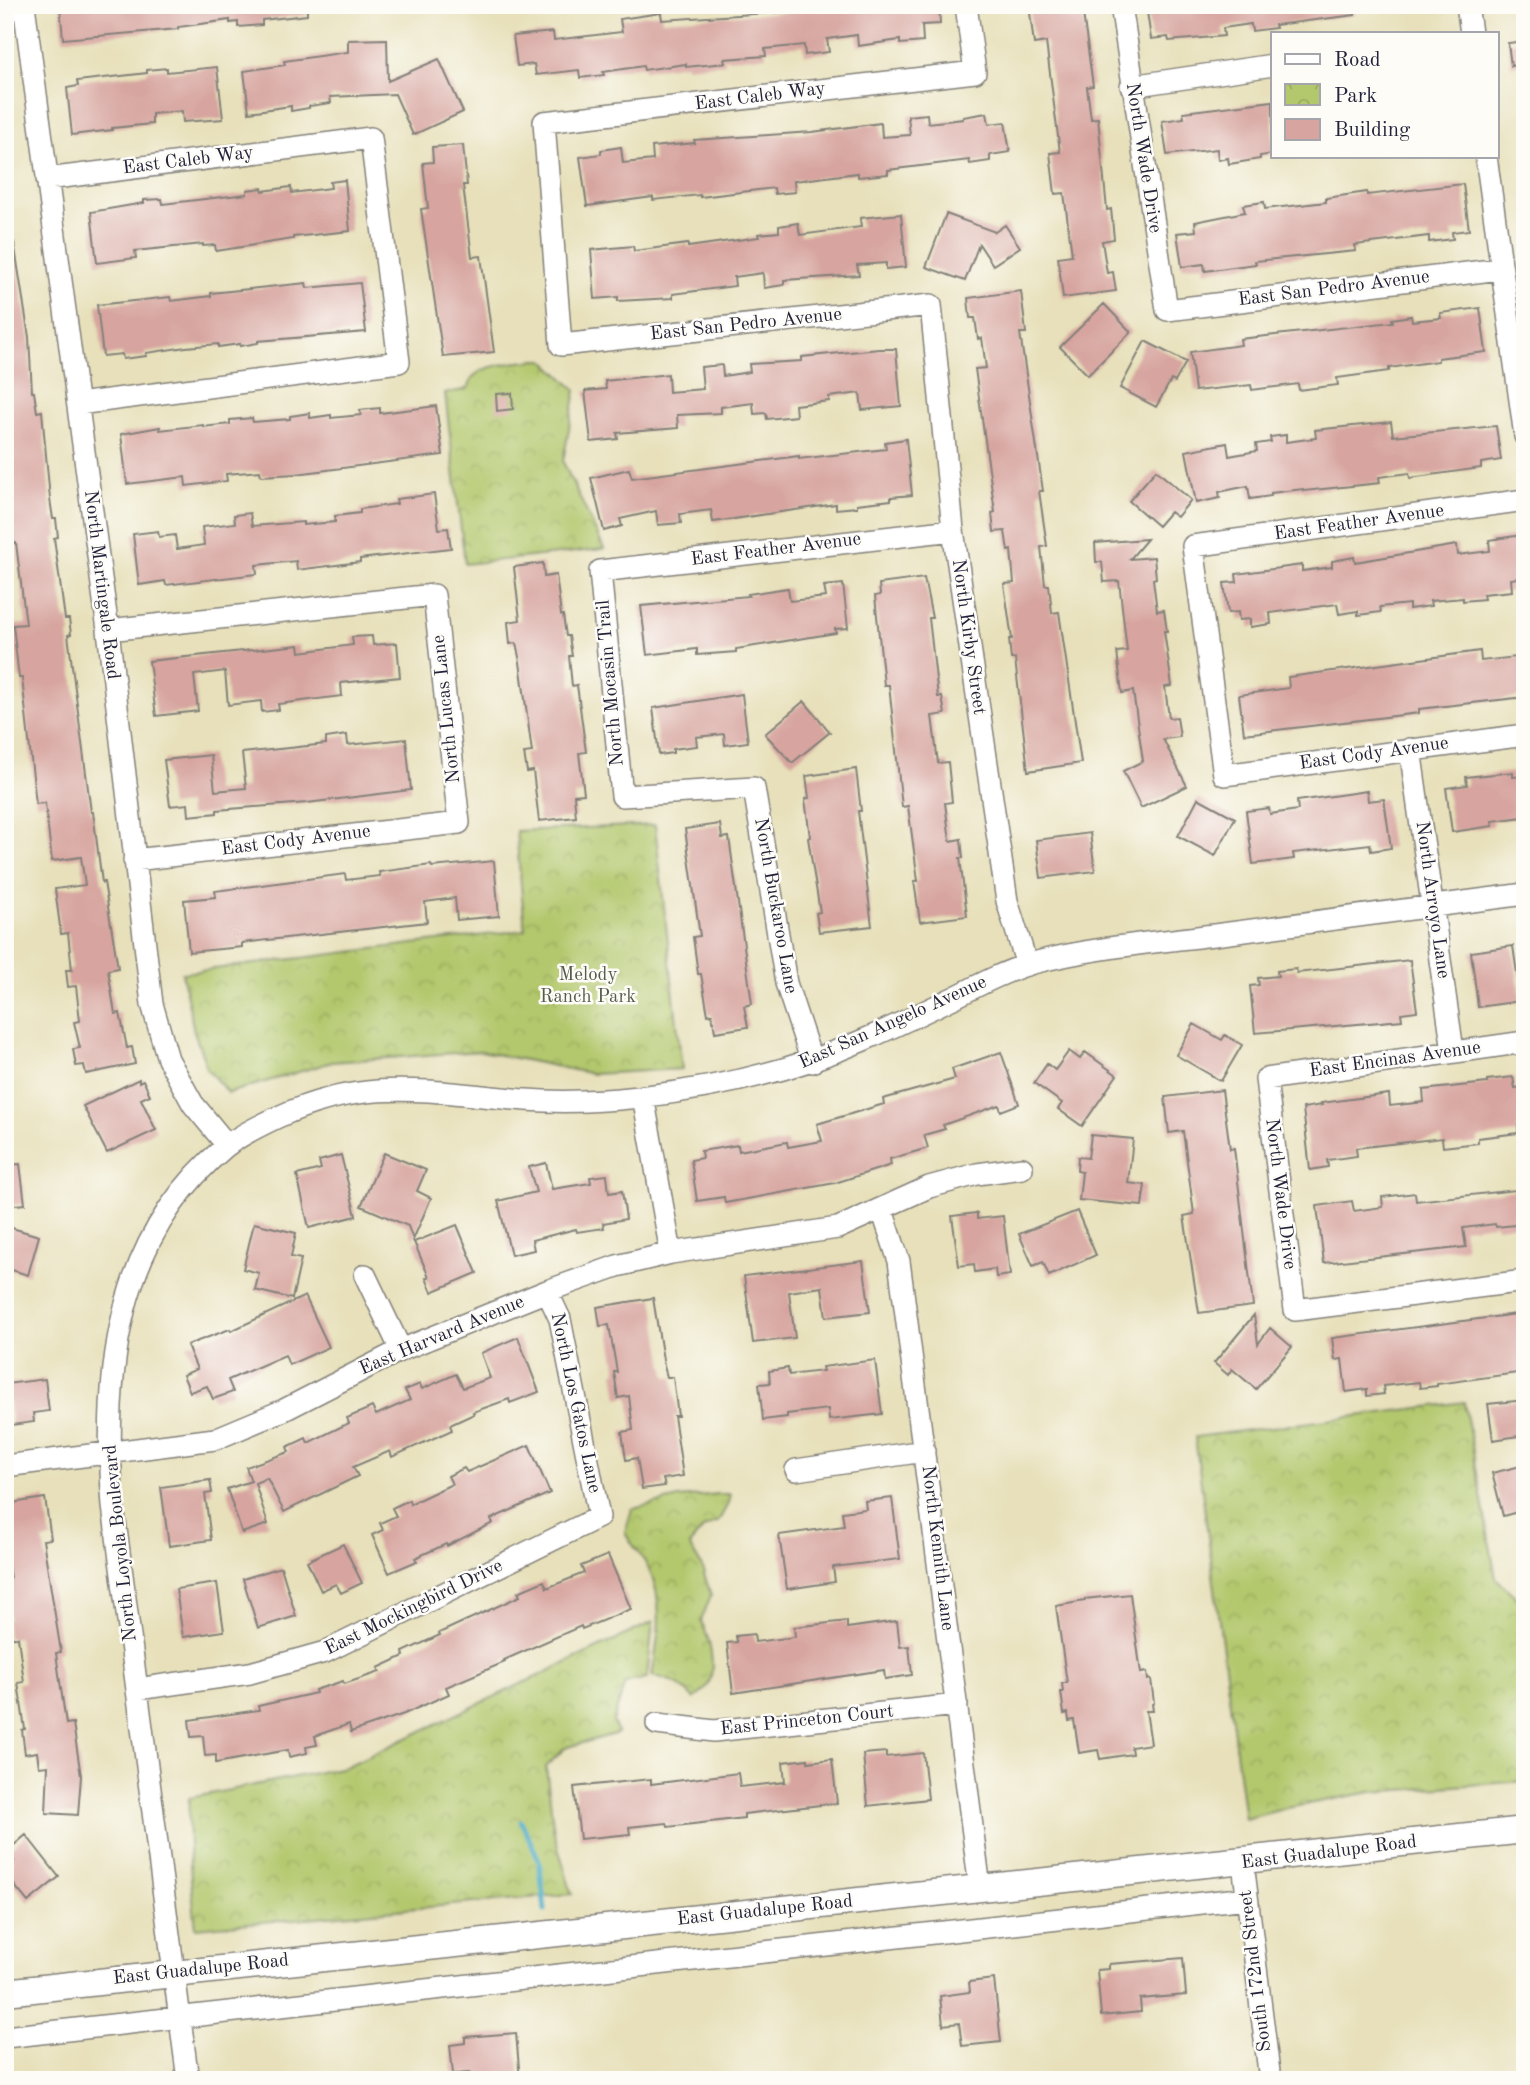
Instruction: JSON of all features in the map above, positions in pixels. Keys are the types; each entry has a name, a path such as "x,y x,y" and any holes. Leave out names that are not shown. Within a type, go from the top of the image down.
{"main road":[{"name":"East Guadalupe Road","path":"5,1992 980,1888 1243,1863 1525,1830"}],"street":[{"name":"North Martingale Road","path":"24,5 108,630 152,1004 168,1059 193,1104 227,1145"},
{"name":"East Caleb Way","path":"561,345 544,122 975,72 965,5"},
{"name":"North Wade Drive","path":"1121,5 1131,86 1167,310"},
{"path":"1467,5 1471,32"},
{"path":"1131,86 1271,65"},
{"name":"East Caleb Way","path":"47,179 371,138 399,362 78,404"},
{"path":"1486,158 1525,436"},
{"name":"East San Pedro Avenue","path":"1167,310 1500,269"},
{"name":"East San Pedro Avenue","path":"561,345 931,305"},
{"name":"North Kirby Street","path":"931,305 953,530 1007,901 1027,965"},
{"name":"East Feather Avenue","path":"1224,775 1193,546 1525,500"},
{"name":"East Feather Avenue","path":"600,571 953,530"},
{"name":"North Mocasin Trail","path":"600,571 622,796 754,788"},
{"name":"North Lucas Lane","path":"108,630 434,595 459,823"},
{"name":"East Cody Avenue","path":"1224,775 1525,735"},
{"name":"North Arroyo Lane","path":"1410,749 1453,1051"},
{"name":"North Buckaroo Lane","path":"754,788 786,983 812,1062"},
{"name":"East Cody Avenue","path":"134,860 459,823"},
{"name":"East San Angelo Avenue","path":"227,1145 295,1109 353,1093 382,1089 421,1089 559,1101 643,1096 758,1076 812,1062 1027,965 1109,949 1525,894"},
{"name":"East Encinas Avenue","path":"1266,1079 1525,1042"},
{"name":"North Wade Drive","path":"1266,1079 1295,1310 1525,1281"},
{"path":"643,1096 671,1252"},
{"name":"North Loyola Boulevard","path":"188,2080 113,1506 110,1453 114,1366 123,1310 135,1272 146,1247 166,1215 185,1189 227,1145"},
{"name":"East Harvard Avenue","path":"5,1466 215,1439 284,1410 401,1350 617,1266 671,1252 838,1228 929,1187 977,1174 1022,1168"},
{"name":"North Kennith Lane","path":"882,1210 899,1261 980,1888"},
{"path":"365,1275 401,1350"},
{"name":"North Los Gatos Lane","path":"547,1291 560,1318 599,1517"},
{"path":"796,1470 924,1451"},
{"name":"East Mockingbird Drive","path":"137,1689 250,1673 325,1652 599,1517"},
{"name":"East Princeton Court","path":"657,1724 714,1731 957,1705"},
{"name":"South 172nd Street","path":"1243,1863 1270,2080"},
{"name":"East Guadalupe Road","path":"5,2037 1247,1898"}],"green space":[{"path":"544,360 576,390 563,462 604,549 465,564 445,393 464,390 478,373 486,369"},
{"name":"Melody Ranch Park","path":"655,825 682,1069 593,1074 481,1051 332,1062 228,1093 207,1069 194,1031 182,973 525,930 516,831"},
{"path":"1464,1402 1496,1578 1525,1606 1525,1781 1371,1792 1245,1819 1195,1437"},
{"path":"730,1494 728,1504 718,1522 704,1528 689,1545 701,1565 711,1595 701,1621 709,1645 712,1672 707,1687 694,1699 675,1683 652,1676 658,1636 657,1595 649,1569 625,1533 632,1509 679,1498"},
{"path":"653,1622 647,1678 625,1683 613,1722 618,1733 565,1748 546,1767 554,1833 572,1894 196,1928 190,1863 189,1798 345,1767"}],"building":[{"path":"60,5 307,5 307,15 262,20 262,25 238,27 238,22 230,23 230,20 178,29 63,39"},
{"path":"783,5 824,5 824,10 858,5 939,5 940,24 922,25 923,42 900,44 900,40 858,46 857,35 827,39 829,52 805,55 804,45 765,49 766,56 724,59 725,63 686,67 686,64 644,70 643,66 580,78 579,70 536,75 534,64 517,66 513,36 553,32 554,40 622,32 620,19 661,13 662,20 784,12"},
{"path":"1029,5 1076,5 1077,14 1083,13 1093,86 1087,87 1091,119 1098,118 1107,210 1111,209 1114,239 1102,241 1107,273 1113,272 1116,291 1063,298 1058,257 1072,255 1064,193 1055,194 1050,153 1060,152 1046,42 1034,44"},
{"path":"1146,5 1355,5 1355,15 1275,25 1276,28 1252,31 1251,24 1223,28 1224,36 1169,41 1168,37 1151,39"},
{"path":"387,39 388,81 439,59 463,112 413,135 395,94 330,97 331,103 309,108 291,111 291,106 249,112 244,71 285,65 284,61 348,52 348,40"},
{"path":"1525,41 1525,64 1511,66 1508,43"},
{"path":"217,67 223,119 183,122 182,111 152,114 152,124 72,135 67,88 78,86 77,81 167,68 167,72"},
{"path":"1271,101 1271,154 1229,164 1228,158 1218,160 1217,149 1167,155 1162,121 1184,118 1183,112"},
{"path":"987,113 989,124 1005,122 1010,152 990,155 990,161 970,164 969,160 888,170 888,174 858,177 858,173 794,181 795,192 775,194 774,188 700,197 653,200 653,197 587,206 580,157 601,154 601,150 621,147 623,163 653,160 652,147 695,143 694,140 812,132 881,123 882,137 910,135 908,116 927,114 928,123"},
{"path":"463,145 467,185 463,185 472,257 481,256 494,352 443,357 421,209 428,208 423,163 433,162 432,147"},
{"path":"345,180 350,231 293,237 216,251 215,245 203,244 135,251 136,258 97,263 91,212 144,203 144,200 162,199 163,204 247,194 247,190 262,188 263,191 291,187 292,193 331,188 330,182"},
{"path":"1463,184 1469,230 1452,232 1453,239 1429,242 1429,236 1355,245 1356,251 1255,261 1256,264 1205,271 1204,264 1182,267 1177,233 1196,231 1195,222 1245,212 1243,205 1264,202 1265,209 1326,202 1326,198 1367,192 1367,195"},
{"path":"901,214 906,267 886,269 886,263 857,265 859,275 784,280 784,285 764,288 763,273 734,277 735,286 673,294 673,298 618,301 618,297 595,299 591,250 633,246 634,251 688,244 688,247 759,237 758,234 779,232 779,226 798,223 800,235 861,227 860,218"},
{"path":"946,214 995,232 1005,225 1020,247 993,265 979,244 965,281 926,267"},
{"path":"5,242 14,242 29,337 32,392 37,412 42,411 50,499 58,537 54,538 65,619 69,619 71,634 68,635 91,812 118,968 108,970 115,1014 120,1013 127,1048 132,1047 135,1064 86,1074 84,1065 76,1066 73,1049 80,1048 74,1022 80,1021 76,986 68,987 66,970 72,970 68,933 61,934 55,889 85,885 81,857 52,861 45,803 36,804 22,678 19,678 13,625 26,624 16,543 5,544"},
{"path":"306,283 307,288 360,283 366,332 258,341 240,346 218,347 218,344 186,347 123,359 122,354 103,356 97,305 170,297 171,301 211,296 211,293"},
{"path":"1021,291 1026,333 1020,333 1043,491 1039,491 1047,546 1041,547 1045,585 1049,585 1052,613 1059,612 1081,763 1028,771 1015,659 1011,659 1009,639 1012,639 1004,584 1014,583 1011,550 1008,551 1005,531 994,532 992,513 995,512 975,369 986,368 982,338 978,339 975,318 970,318 968,298"},
{"path":"1104,304 1131,332 1088,375 1060,347"},
{"path":"1480,308 1486,352 1438,358 1438,361 1389,368 1389,371 1337,378 1338,385 1299,390 1298,384 1252,390 1251,385 1195,391 1190,352 1241,345 1240,339 1393,322 1392,319 1411,316 1412,321 1441,318 1440,313"},
{"path":"1145,341 1186,362 1175,382 1171,380 1156,407 1120,388"},
{"path":"896,349 901,406 862,410 860,393 829,397 829,401 795,405 796,416 767,419 766,413 754,414 753,403 721,407 721,413 677,415 678,428 617,433 618,439 591,442 585,391 606,389 605,381 668,374 669,392 703,389 701,367 722,365 723,376 750,372 749,364 802,361 802,357"},
{"path":"512,393 513,409 497,411 496,394"},
{"path":"436,406 443,455 296,474 261,476 260,471 226,474 227,481 186,486 185,477 127,484 121,434 160,427 160,430 230,424 230,420 252,418 253,422 290,419 290,416 310,413 310,418 331,415 331,418 361,415 360,410 380,408 380,413"},
{"path":"1391,422 1393,436 1496,426 1501,460 1481,463 1481,468 1410,478 1409,473 1379,477 1380,483 1303,489 1250,499 1248,486 1219,492 1220,498 1196,503 1186,451 1227,443 1229,456 1257,451 1256,444 1271,442 1270,437 1286,435 1286,442 1316,438 1315,430"},
{"path":"906,439 912,495 857,504 857,507 836,509 836,504 713,522 711,510 680,514 681,523 658,525 656,511 620,519 622,526 604,531 591,478 629,469 632,478 799,456 799,459 886,449 885,442"},
{"path":"1156,470 1191,500 1177,517 1170,512 1158,526 1129,501"},
{"path":"434,494 439,529 448,528 451,548 297,570 296,561 256,565 257,574 166,585 165,581 139,585 133,534 158,531 159,537 175,535 177,549 204,545 202,527 235,523 234,515 250,513 252,526 335,522 335,516 360,513 360,509 397,504 396,499"},
{"path":"1522,535 1525,577 1511,579 1512,591 1483,594 1484,599 1430,601 1431,606 1409,609 1409,604 1380,607 1381,612 1358,615 1358,611 1339,614 1337,604 1270,613 1271,624 1250,627 1250,619 1239,620 1238,612 1228,613 1224,583 1237,582 1236,574 1302,565 1302,571 1332,567 1332,561 1354,557 1355,562 1457,545 1458,555 1490,551 1489,540"},
{"path":"1147,539 1130,559 1154,557 1156,578 1153,579 1157,611 1164,610 1167,631 1164,631 1172,686 1165,687 1169,718 1177,717 1180,737 1163,739 1187,786 1141,808 1123,771 1143,761 1133,691 1122,693 1117,652 1127,651 1119,581 1104,582 1102,562 1096,562 1095,543"},
{"path":"543,563 544,577 556,575 561,615 566,636 569,636 572,656 569,656 572,686 577,685 586,752 579,753 584,794 574,795 576,817 539,821 533,771 527,772 524,753 532,752 520,662 516,643 510,644 508,622 520,620 514,567"},
{"path":"924,578 932,618 929,618 938,697 942,697 945,714 932,716 938,763 948,762 952,802 945,803 950,841 961,839 963,858 960,858 967,916 920,922 914,881 918,881 908,806 902,807 889,685 884,685 875,596 880,595 879,584"},
{"path":"843,584 848,628 835,629 836,633 736,649 736,652 697,655 697,649 647,655 641,606 749,596 748,594 788,588 790,601 826,597 824,586"},
{"path":"372,636 373,645 397,643 400,677 341,683 342,696 278,704 279,710 262,712 261,701 228,705 225,671 194,675 198,711 156,716 149,661 299,645 300,652 353,645 352,637"},
{"path":"1480,651 1481,661 1525,656 1525,697 1244,734 1239,695 1289,688 1288,677"},
{"path":"742,694 748,742 725,745 724,734 696,737 697,746 673,749 673,753 659,755 653,708"},
{"path":"804,701 830,732 792,763 765,734"},
{"path":"347,735 348,745 406,739 411,790 307,803 217,810 217,813 189,816 188,804 170,806 164,760 211,755 215,791 246,788 242,753 326,744 326,738"},
{"path":"856,769 861,811 858,811 872,926 819,932 816,913 820,912 808,838 805,799 809,798 806,776"},
{"path":"1513,772 1513,777 1525,776 1523,817 1492,821 1493,826 1452,832 1446,788 1467,785 1466,777"},
{"path":"1367,791 1368,801 1384,799 1391,848 1371,851 1370,844 1293,853 1294,859 1253,864 1246,811 1269,808 1270,814 1298,810 1297,801"},
{"path":"1198,798 1235,818 1215,856 1178,836"},
{"path":"720,824 722,838 729,837 752,1004 744,1006 748,1027 715,1032 712,1014 708,1015 701,974 698,974 693,937 700,936 685,829"},
{"path":"1090,833 1095,871 1041,878 1036,840"},
{"path":"494,861 499,916 457,920 455,898 425,902 427,922 242,943 242,947 189,952 184,900 216,897 215,891 345,874 346,880 380,876 379,872 431,865"},
{"path":"1513,946 1521,1001 1478,1007 1471,952"},
{"path":"1410,960 1417,1011 1401,1013 1402,1020 1255,1033 1250,986 1259,985 1258,978 1278,976 1277,971 1296,969 1297,973"},
{"path":"1194,1024 1222,1040 1225,1035 1242,1045 1221,1081 1176,1055"},
{"path":"1069,1051 1080,1059 1085,1052 1117,1075 1082,1126 1058,1109 1062,1103 1034,1083 1047,1064 1055,1070"},
{"path":"1001,1052 1019,1104 1001,1111 999,1105 943,1125 945,1129 924,1135 928,1148 890,1159 891,1165 835,1183 725,1203 724,1197 697,1201 691,1160 702,1158 701,1151 738,1145 739,1151 787,1142 788,1147 822,1141 817,1124 884,1104 883,1099 955,1079 952,1069"},
{"path":"1513,1077 1515,1088 1525,1087 1525,1126 1518,1126 1518,1133 1478,1138 1478,1143 1443,1147 1442,1138 1356,1148 1357,1156 1327,1160 1328,1167 1310,1170 1303,1108 1389,1094 1390,1106 1424,1102 1423,1090 1487,1083 1487,1080"},
{"path":"139,1079 139,1082 143,1080 150,1095 141,1099 156,1130 107,1153 83,1106"},
{"path":"1222,1090 1230,1149 1234,1148 1253,1306 1199,1313 1184,1216 1194,1214 1183,1131 1169,1133 1165,1097"},
{"path":"1091,1135 1133,1139 1128,1183 1145,1185 1142,1206 1079,1200 1082,1172 1077,1171 1078,1157 1088,1158"},
{"path":"384,1153 426,1170 417,1191 431,1198 413,1240 408,1226 361,1206"},
{"path":"341,1155 356,1216 309,1228 297,1175 321,1169 319,1161"},
{"path":"546,1163 552,1189 591,1183 590,1177 607,1175 609,1193 622,1191 626,1219 603,1223 604,1228 577,1232 576,1229 532,1240 534,1250 511,1255 498,1201 536,1192 529,1167"},
{"path":"20,1164 25,1204 5,1206 5,1165"},
{"path":"1525,1189 1525,1224 1463,1228 1466,1247 1324,1263 1317,1206 1352,1201 1354,1211 1383,1207 1382,1197 1415,1193 1416,1201"},
{"path":"1077,1211 1096,1255 1049,1276 1043,1262 1033,1266 1019,1234"},
{"path":"977,1213 977,1219 1003,1216 1010,1275 996,1277 995,1269 975,1272 974,1264 959,1266 952,1216"},
{"path":"254,1223 296,1233 291,1257 301,1259 292,1299 255,1290 259,1273 243,1269"},
{"path":"457,1225 477,1273 432,1292 426,1278 429,1277 414,1242"},
{"path":"5,1226 39,1236 28,1275 5,1268"},
{"path":"863,1261 870,1312 826,1317 822,1287 789,1292 795,1338 753,1343 744,1276"},
{"path":"305,1296 329,1347 289,1365 285,1355 228,1380 233,1392 213,1399 207,1386 190,1392 183,1375 197,1369 187,1345 230,1329 231,1331"},
{"path":"653,1298 664,1366 667,1377 673,1377 678,1416 674,1416 683,1476 663,1479 665,1486 642,1489 637,1458 626,1460 622,1432 633,1430 629,1396 618,1398 614,1372 617,1372 609,1325 600,1326 597,1307"},
{"path":"1525,1313 1525,1372 1420,1388 1419,1382 1383,1386 1384,1394 1367,1396 1367,1389 1346,1392 1342,1359 1335,1360 1332,1338"},
{"path":"1254,1315 1258,1344 1270,1328 1292,1347 1256,1389 1232,1369 1228,1375 1214,1363"},
{"path":"518,1337 539,1392 510,1403 509,1399 473,1412 474,1414 450,1425 452,1430 392,1457 390,1451 353,1467 358,1476 284,1512 267,1478 255,1483 268,1524 242,1533 227,1489 251,1481 246,1467 289,1452 287,1447 306,1438 308,1443 349,1423 347,1418 372,1407 376,1415 410,1400 405,1390 420,1384 422,1389 456,1374 463,1388 490,1378 481,1353"},
{"path":"875,1360 882,1414 829,1420 828,1409 763,1420 759,1384 770,1383 769,1371 788,1368 789,1375 823,1371 822,1367"},
{"path":"45,1379 49,1411 33,1413 34,1422 12,1425 6,1384"},
{"path":"1525,1400 1525,1435 1493,1440 1488,1404"},
{"path":"529,1445 550,1493 491,1519 493,1523 447,1546 446,1544 415,1558 417,1561 389,1573 372,1535 383,1530 380,1523 396,1516 392,1508 409,1500 410,1504 452,1484 448,1476 464,1468 467,1472"},
{"path":"1525,1465 1525,1510 1503,1516 1492,1473"},
{"path":"210,1480 212,1493 205,1494 211,1540 169,1546 161,1487"},
{"path":"45,1498 51,1539 43,1540 61,1652 56,1653 66,1724 73,1723 81,1776 78,1815 46,1813 48,1766 39,1767 37,1752 25,1754 22,1730 25,1729 18,1683 24,1682 18,1637 8,1638 6,1620 9,1619 5,1580 10,1579 5,1545 5,1504"},
{"path":"892,1498 900,1559 833,1567 835,1582 787,1589 779,1535 844,1526 842,1512 866,1509 865,1501"},
{"path":"343,1544 362,1583 341,1593 336,1584 321,1591 307,1561"},
{"path":"608,1555 631,1609 582,1629 581,1626 504,1660 505,1662 446,1687 449,1694 404,1714 351,1732 349,1724 315,1736 317,1745 306,1747 307,1753 289,1757 288,1750 216,1763 216,1755 205,1756 203,1736 191,1737 189,1720 259,1710 258,1706 316,1693 315,1690 380,1672 378,1668 404,1656 403,1652 520,1596 518,1592 544,1581 547,1588 584,1573 581,1566"},
{"path":"281,1567 296,1616 258,1628 243,1579"},
{"path":"217,1583 224,1631 183,1637 176,1589"},
{"path":"1130,1594 1141,1673 1147,1672 1148,1680 1151,1679 1153,1711 1146,1711 1151,1744 1131,1747 1132,1754 1100,1759 1098,1750 1079,1753 1074,1720 1069,1721 1068,1713 1064,1714 1061,1692 1062,1683 1067,1683 1056,1606 1085,1599"},
{"path":"847,1621 847,1628 897,1621 900,1647 909,1646 912,1675 885,1679 884,1670 733,1693 727,1643 737,1642 736,1636 754,1634 755,1642 795,1637 794,1627"},
{"path":"886,1752 886,1757 923,1753 928,1799 868,1806 863,1754"},
{"path":"808,1759 808,1762 832,1759 837,1803 744,1814 744,1818 668,1827 667,1823 629,1827 630,1834 580,1839 574,1787 651,1779 651,1784 738,1773 740,1787 785,1782 783,1762"},
{"path":"26,1835 59,1877 28,1902 5,1874 5,1868 14,1861 7,1851"},
{"path":"1183,1958 1186,1995 1140,1999 1141,2012 1101,2016 1097,1970 1109,1969 1109,1964"},
{"path":"994,1979 1001,2042 962,2046 959,2023 943,2025 940,1996 970,1992 969,1982"},
{"path":"516,2033 520,2080 500,2080 500,2077 471,2080 470,2073 453,2074 450,2045 465,2043 465,2037"}],"waterway":[{"path":"521,1821 539,1860 545,1910"}]}
